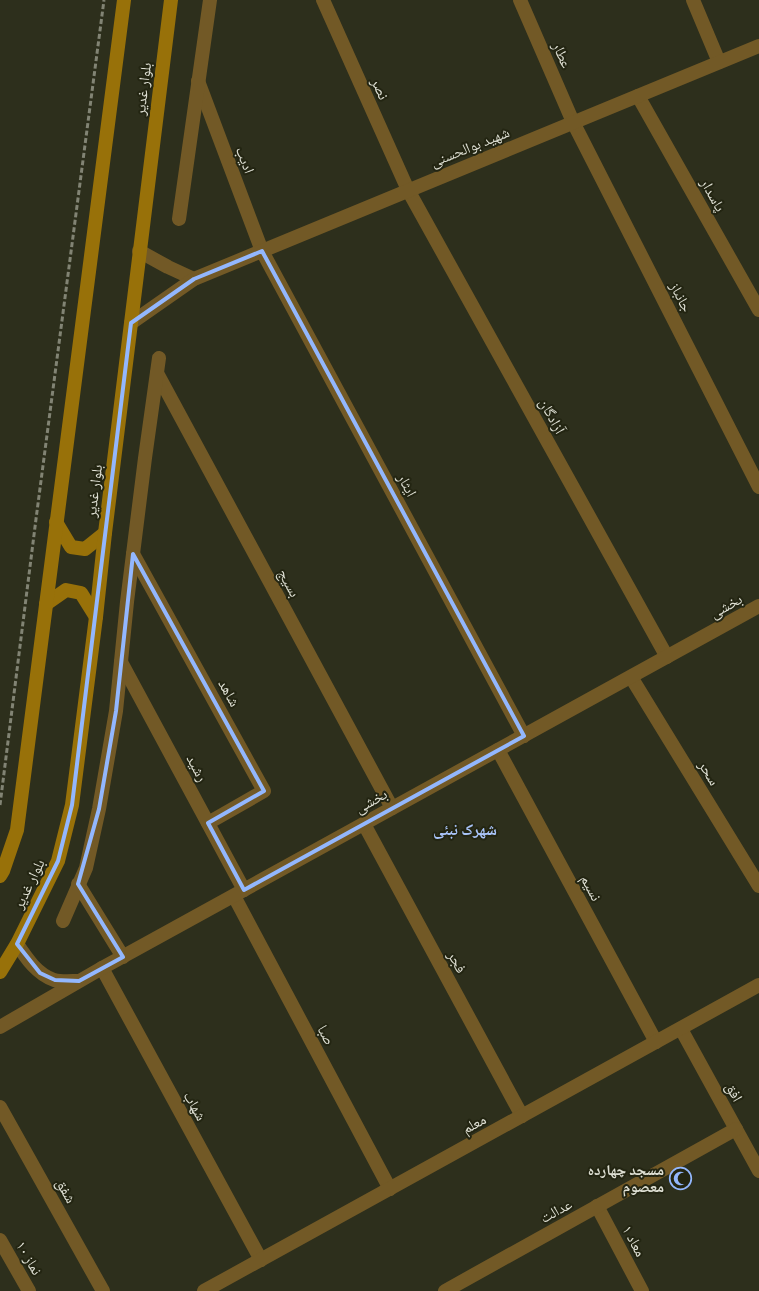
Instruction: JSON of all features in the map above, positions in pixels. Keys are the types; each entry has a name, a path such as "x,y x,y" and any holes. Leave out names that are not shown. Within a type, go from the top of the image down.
{"main road":[{"name":"بلوار غدیر","path":"0,876 17,830 124,0"},
{"name":"بلوار غدیر","path":"0,972 17,944 58,861 72,805 171,0"},
{"path":"56,522 71,547 85,549 105,533"},
{"path":"46,604 66,590 81,593 96,617"}],"street":[{"path":"179,219 210,0"},
{"name":"نصر","path":"323,0 408,190"},
{"name":"عطار","path":"520,0 573,122"},
{"path":"693,0 719,62"},
{"name":"شهید بوالحسنی","path":"131,322 194,279 759,46"},
{"name":"ادیب","path":"198,82 262,250"},
{"name":"پاسدار","path":"638,96 759,310"},
{"name":"جانباز","path":"573,122 759,487"},
{"name":"آزادگان","path":"408,190 667,657"},
{"name":"ایثار","path":"262,250 524,736"},
{"path":"139,251 194,279"},
{"path":"63,921 86,868 99,809 116,711 144,458 159,358"},
{"name":"بسیج","path":"157,373 392,808"},
{"name":"شاهد","path":"133,554 264,791 208,823"},
{"name":"بخشی","path":"0,1027 102,968 759,606"},
{"name":"رشید","path":"121,662 208,823 239,893"},
{"name":"سحر","path":"631,677 759,886"},
{"name":"نسیم","path":"498,750 656,1042"},
{"name":"فجر","path":"364,824 522,1116"},
{"path":"78,884 122,957"},
{"name":"صبا","path":"239,893 390,1189"},
{"path":"17,944 40,973 55,980 79,981"},
{"name":"شهاب","path":"102,968 261,1260"},
{"name":"معلم","path":"204,1291 759,985"},
{"name":"افق","path":"681,1028 759,1171"},
{"name":"شفق","path":"0,1107 103,1291"},
{"name":"عدالت","path":"445,1291 466,1286 597,1206 736,1130"},
{"name":"معاد ۱","path":"597,1206 642,1291"},
{"name":"نماز ۱۰","path":"0,1240 29,1291"}],"path":[{"path":"0,805 104,0"}],"highlighted area":[{"path":"262,251 524,736 244,890 208,823 264,791 133,554 116,711 99,809 78,884 123,957 79,981 55,980 40,973 17,944 58,861 72,805 131,323 194,279"}],"place":[{"name":"مسجد چهارده معصوم","path":"680,1179"}],"district":[{"name":"شهرک نبئی","path":"465,829"}]}
